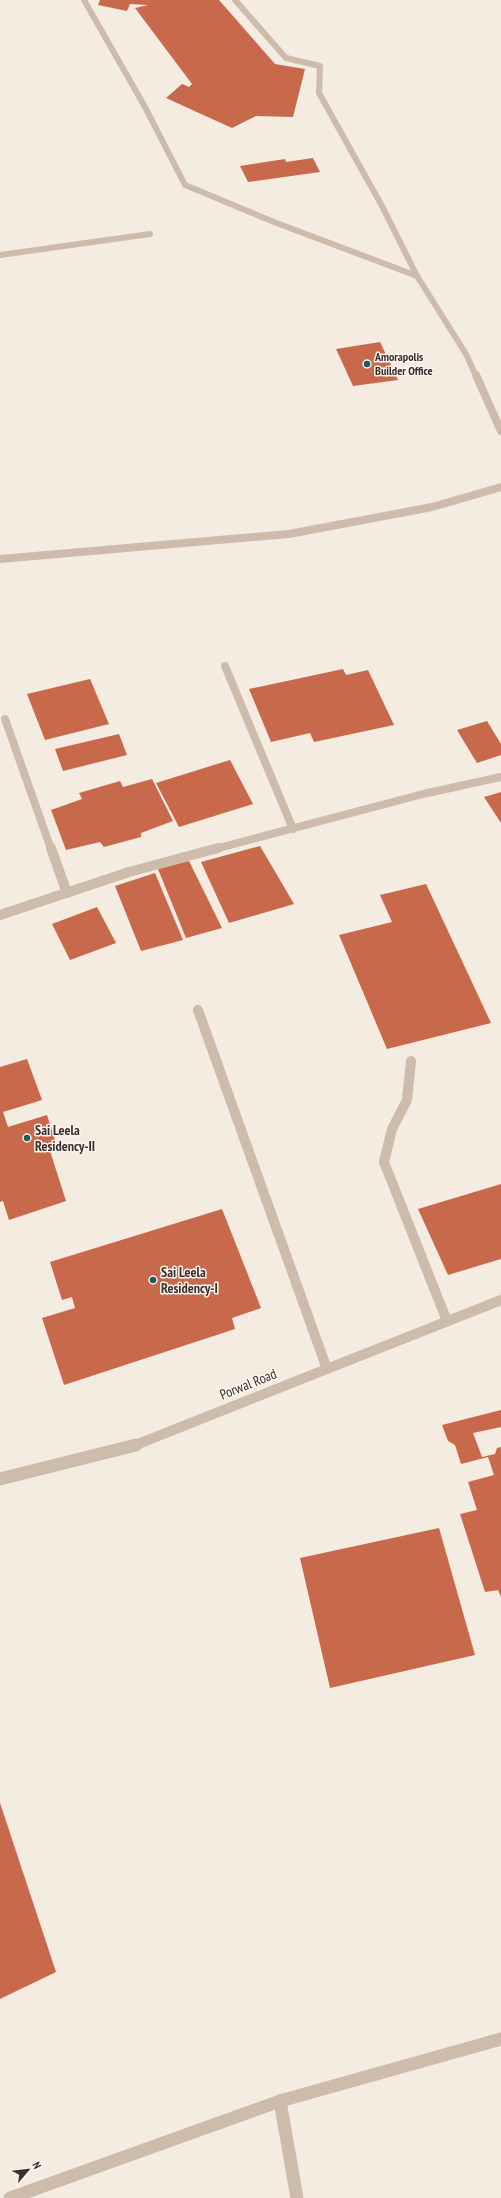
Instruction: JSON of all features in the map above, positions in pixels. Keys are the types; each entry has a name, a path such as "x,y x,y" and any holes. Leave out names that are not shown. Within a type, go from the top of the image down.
{"street":[{"path":"84,0 145,107 185,185 274,222 417,276"},
{"path":"236,0 286,58 320,66 319,93 382,206 417,276 466,354 501,431"},
{"path":"0,255 150,234"},
{"path":"0,559 289,534 432,507 501,487"},
{"path":"225,666 293,829"},
{"path":"5,719 67,893"},
{"path":"0,915 129,872 423,794 501,777"},
{"path":"198,1010 327,1369"},
{"path":"411,1061 407,1100 392,1129 384,1162 447,1321"},
{"name":"Porwal Road","path":"0,1479 131,1447 501,1300"},
{"path":"10,2198 280,2102 501,2039"},
{"path":"280,2102 297,2198"}],"building":[{"path":"100,0 219,0 275,64 305,69 293,117 256,116 232,128 166,98 182,84 189,87 192,84 135,8 148,5 130,4 127,11 98,5"},
{"path":"313,158 320,172 248,182 240,166 285,159 286,162"},
{"name":"Amorapolis Builder Office","path":"380,342 398,380 353,386 336,349"},
{"path":"343,669 346,675 368,670 394,725 314,742 310,733 271,742 249,689"},
{"path":"90,679 109,724 45,740 27,694"},
{"path":"487,721 501,744 501,755 477,763 457,730"},
{"path":"119,734 127,755 63,771 55,749"},
{"path":"230,760 253,804 179,827 156,783"},
{"path":"152,779 173,821 141,833 141,837 104,847 100,842 66,850 51,810 82,799 79,793 120,781 123,787"},
{"path":"501,792 501,823 484,797"},
{"path":"260,846 294,904 229,923 201,862"},
{"path":"189,861 222,928 186,938 158,869"},
{"path":"155,873 183,940 141,951 115,886"},
{"path":"426,884 491,1023 387,1049 339,935 392,922 380,895"},
{"path":"97,907 116,943 70,960 52,924"},
{"name":"Sai Leela Residency-II","path":"27,1059 42,1100 3,1112 8,1127 47,1115 58,1149 50,1151 66,1201 9,1220 3,1201 0,1202 0,1067"},
{"path":"501,1184 501,1259 448,1275 418,1209"},
{"name":"Sai Leela Residency-I","path":"222,1209 261,1308 232,1318 235,1329 64,1385 42,1318 75,1308 72,1297 62,1300 50,1262"},
{"path":"501,1410 501,1427 473,1433 482,1457 495,1454 497,1448 501,1447 501,1597 498,1590 485,1592 460,1514 477,1510 468,1482 494,1475 488,1457 461,1464 455,1445 448,1441 442,1425"},
{"path":"439,1528 475,1655 330,1688 300,1558"},
{"path":"0,1803 56,1972 0,1999"}],"place":[{"name":"Amorapolis Builder Office","path":"367,364"},
{"name":"Sai Leela Residency-II","path":"27,1138"},
{"name":"Sai Leela Residency-I","path":"153,1280"}]}
